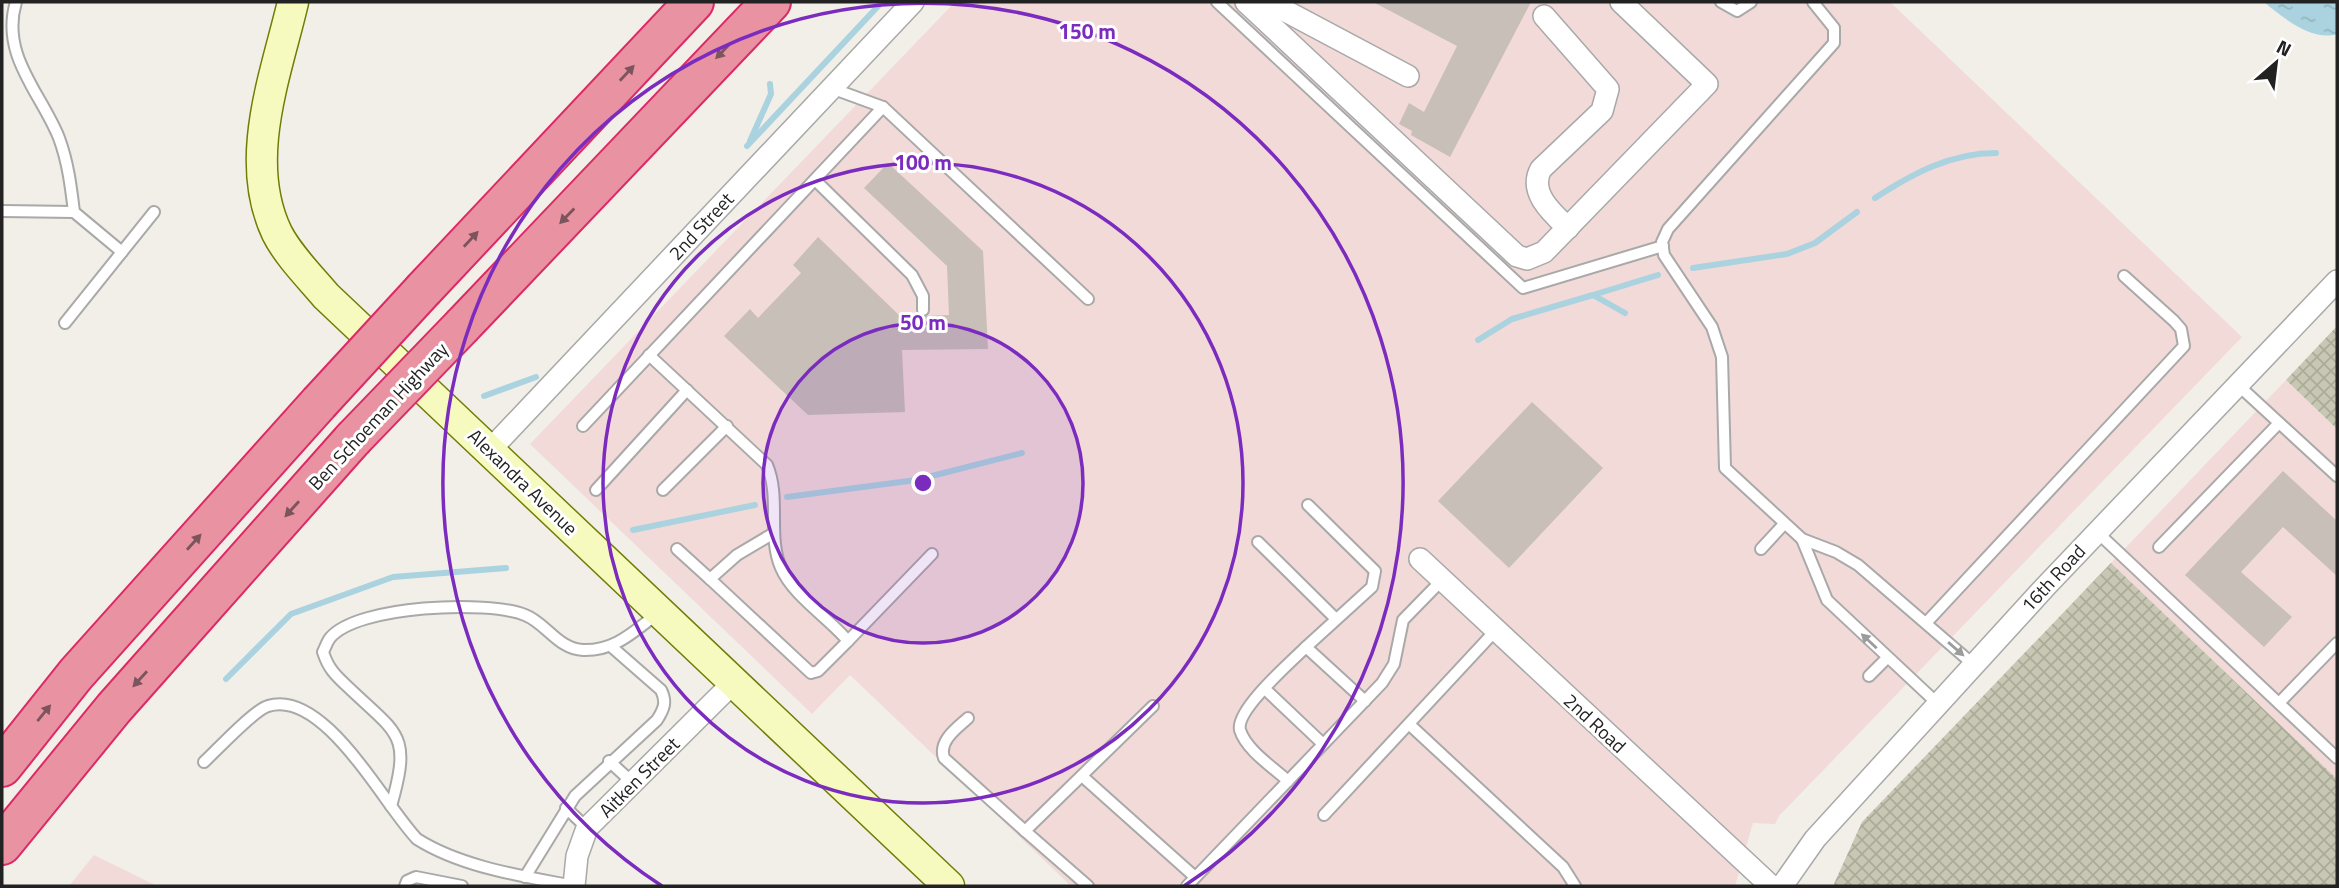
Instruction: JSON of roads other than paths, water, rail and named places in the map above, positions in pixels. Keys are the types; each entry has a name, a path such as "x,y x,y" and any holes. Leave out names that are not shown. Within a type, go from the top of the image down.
{"highway":[{"path":"2,767 76,674 319,403 694,2"},
{"name":"Ben Schoeman Highway","path":"2,845 114,708 353,439 771,2"}],"main road":[{"name":"Alexandra Avenue","path":"293,2 265,123 261,153 267,208 278,236 326,296 949,886"}],"street":[{"name":"2nd Street","path":"490,450 913,2"},
{"path":"1246,2 1517,256 1527,259 1544,253 1707,84 1621,2"},
{"path":"1246,2 1278,7 1408,76"},
{"path":"1544,16 1608,89 1602,111 1541,169 1536,177 1537,186 1549,211 1568,228"},
{"name":"16th Road","path":"1782,886 1815,839 1974,664 2096,532 2337,281"},
{"name":"2nd Road","path":"1420,559 1771,886"},
{"name":"Aitken Street","path":"574,886 577,856 587,828 733,683"}],"lane":[{"path":"16,2 9,23 9,58 58,135 69,173 75,212"},
{"path":"1217,2 1523,288 1663,246"},
{"path":"1721,2 1737,10 1751,2"},
{"path":"1813,2 1835,28 1834,43 1668,229 1663,246 1664,256 1712,327 1722,357 1725,468 1802,540 1858,565 1974,664"},
{"path":"831,88 883,107 1088,299"},
{"path":"583,426 883,107"},
{"path":"815,180 912,275 923,296 923,310"},
{"path":"2,211 75,212 122,252"},
{"path":"65,323 155,212"},
{"path":"1926,623 2184,346 2181,329 2124,276"},
{"path":"649,355 767,465 773,479 775,533 782,571 848,641"},
{"path":"2238,385 2337,476"},
{"path":"596,490 687,390"},
{"path":"2159,547 2279,423"},
{"path":"663,490 727,426"},
{"path":"1288,782 1247,742 1240,730 1246,710 1306,647 1372,587 1375,571 1308,505"},
{"path":"1761,550 1784,524"},
{"path":"2096,532 2337,758"},
{"path":"710,579 737,555 775,533"},
{"path":"1802,540 1827,600 1938,704"},
{"path":"1258,542 1336,619"},
{"path":"677,549 811,673 818,671 932,554"},
{"path":"1186,886 1382,683 1394,664 1404,620 1442,580"},
{"path":"391,806 402,767 401,749 395,732 328,668 323,652 330,638 344,628 369,617 419,608 509,609 529,616 565,644 581,650 613,648 659,612"},
{"path":"1324,815 1496,630"},
{"path":"2278,703 2337,643"},
{"path":"1306,647 1365,701"},
{"path":"525,877 566,808 610,761 657,720 665,698 661,690 613,648"},
{"path":"1869,677 1887,658"},
{"path":"1265,689 1323,744"},
{"path":"204,762 265,707 279,703 292,705 306,710 342,743 410,832 433,849 525,877 574,886"},
{"path":"1025,831 1153,706"},
{"path":"968,718 945,742 942,751 944,758 1088,886"},
{"path":"1410,725 1563,867 1575,886"},
{"path":"610,761 633,783"},
{"path":"1082,776 1195,877"},
{"path":"566,808 587,828"},
{"path":"405,886 407,881 416,877 462,886"}],"water":[{"path":"2264,2 2337,2 2337,34 2327,36 2298,27"}],"waterway":[{"path":"747,146 882,2"},
{"path":"750,141 771,94 770,84"},
{"path":"1875,198 1903,181 1947,161 1996,153"},
{"path":"1693,268 1787,254 1815,243 1857,212"},
{"path":"1593,295 1658,275"},
{"path":"1478,340 1512,319 1593,295 1625,313"},
{"path":"484,396 536,377"},
{"path":"787,497 916,480 1022,453"},
{"path":"633,530 755,505"},
{"path":"226,679 291,614 393,577 506,568"}]}
